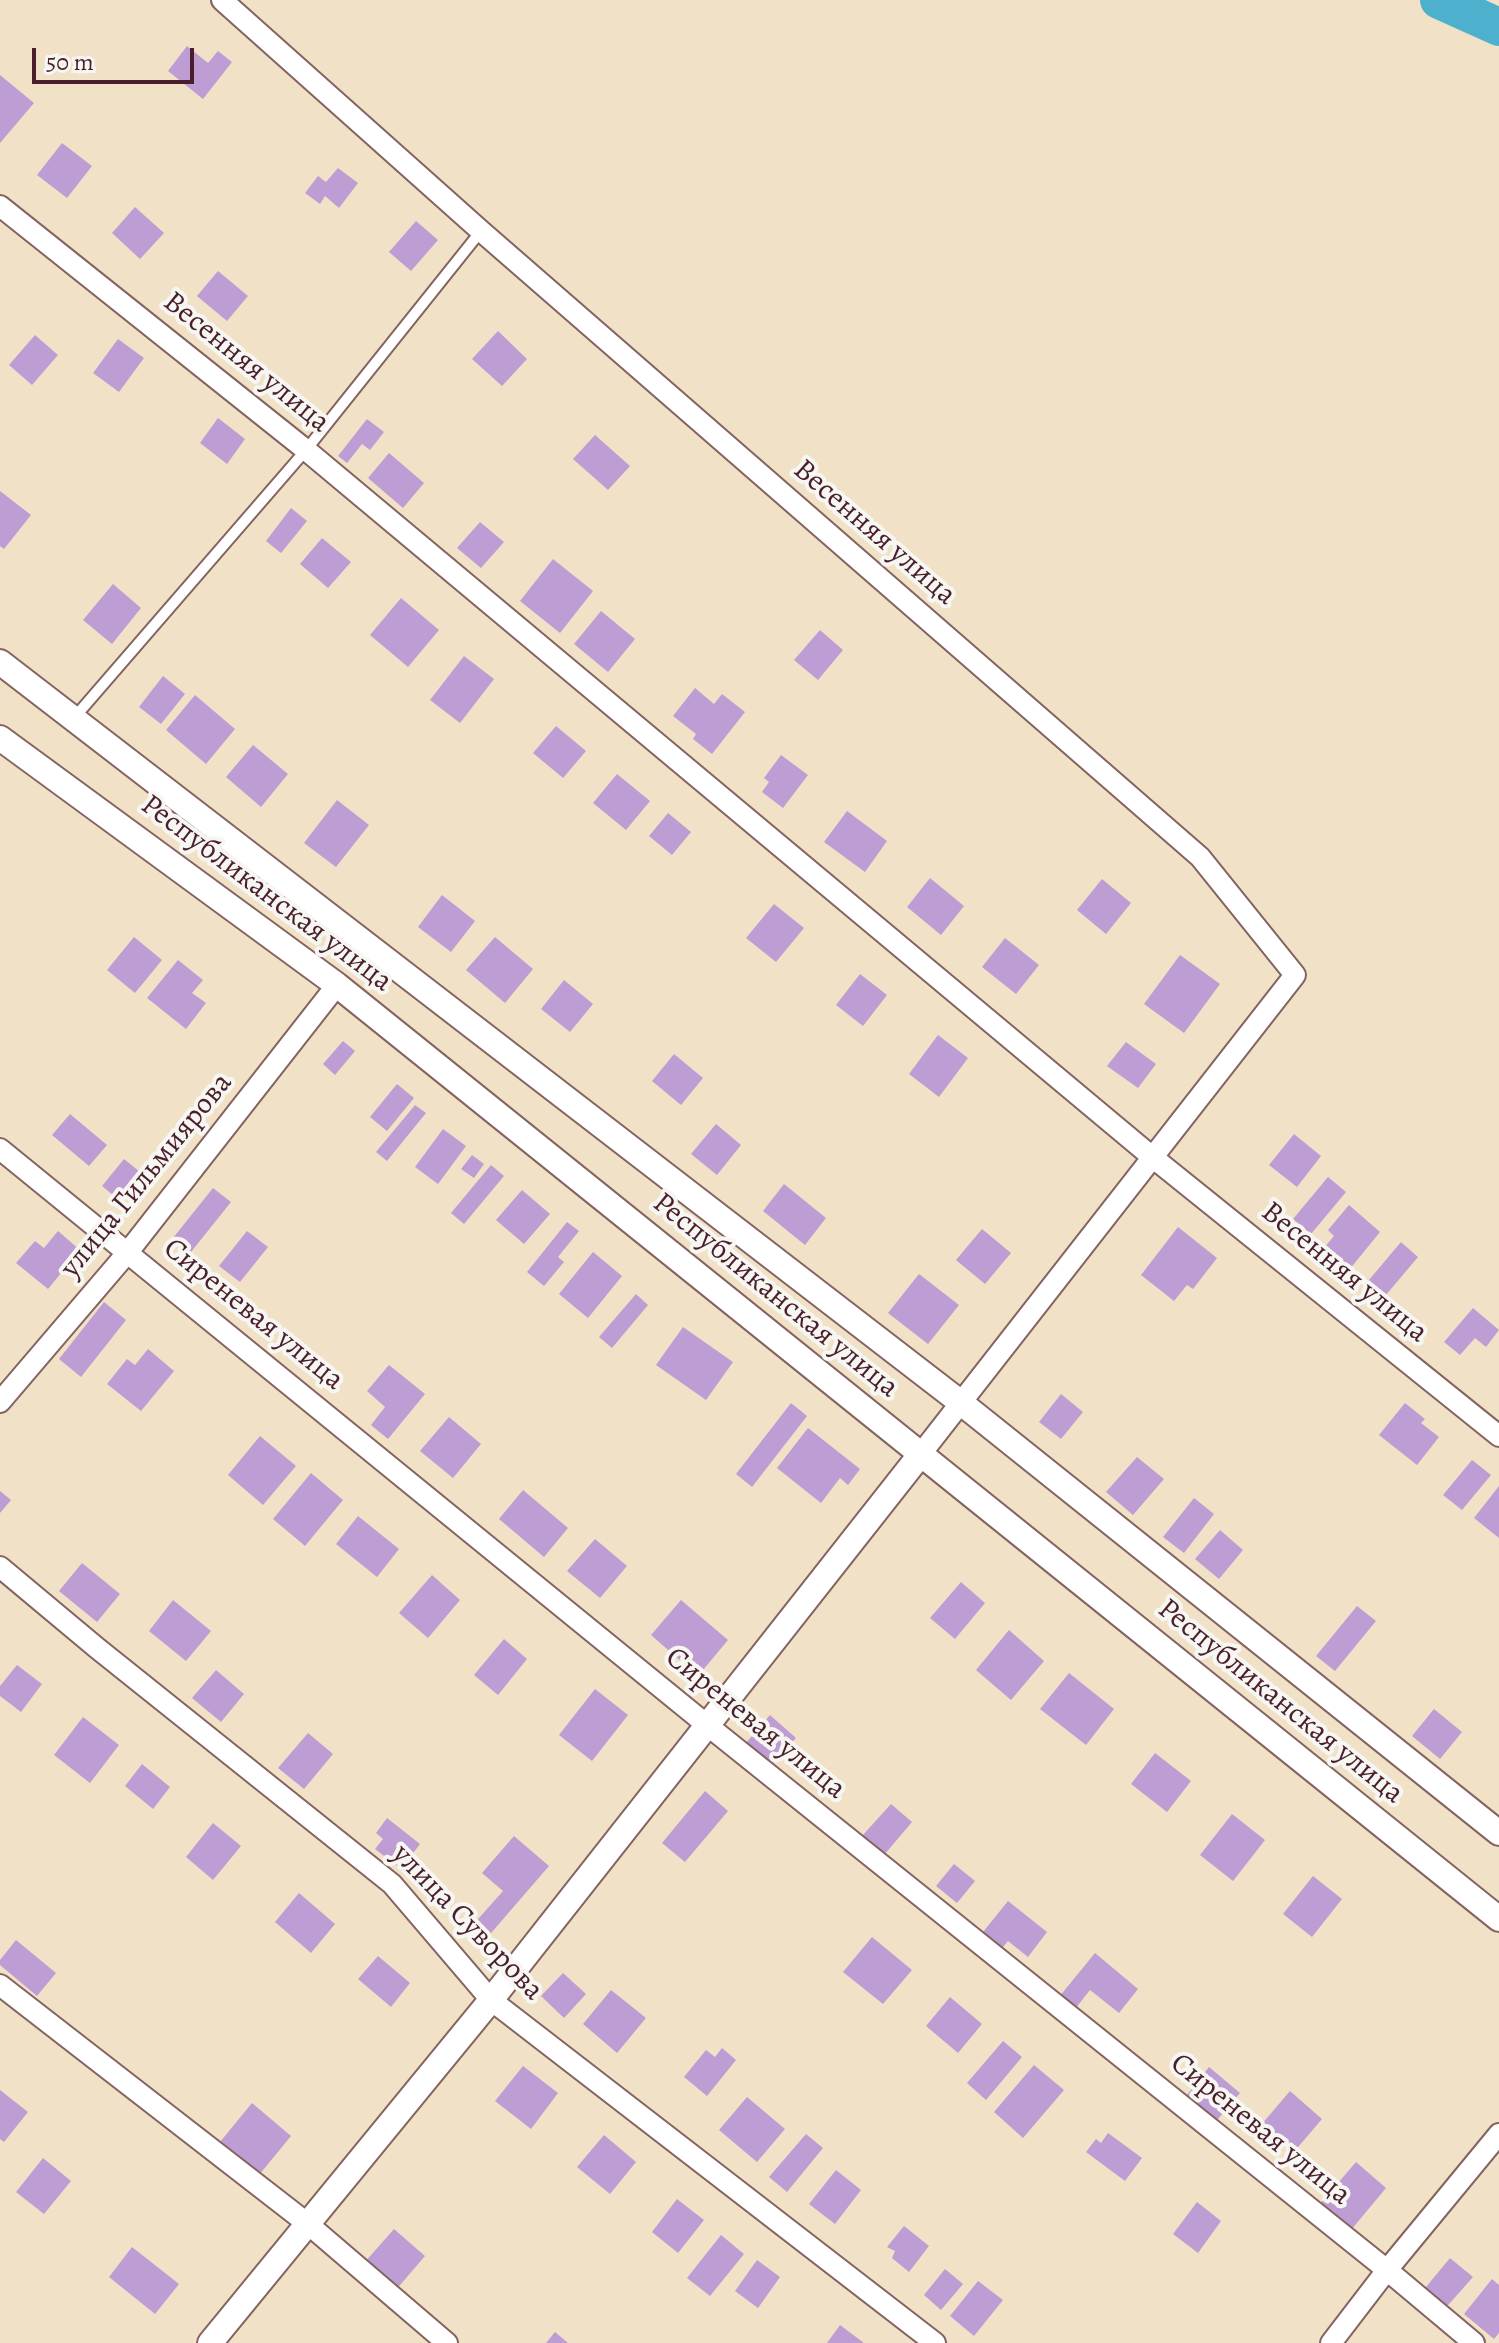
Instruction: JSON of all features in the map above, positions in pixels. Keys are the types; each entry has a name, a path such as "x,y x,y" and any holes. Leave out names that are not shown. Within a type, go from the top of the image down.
{"street":[{"name":"Весенняя улица","path":"222,0 481,231 1200,857 1295,975 920,1455"},
{"name":"Весенняя улица","path":"0,206 306,450 1151,1156 1499,1436"},
{"name":"Республиканская улица","path":"0,662 960,1402 1499,1833"},
{"name":"Республиканская улица","path":"0,738 337,985 1499,1919"},
{"name":"улица Гильмиярова","path":"0,1402 128,1252 337,985"},
{"name":"Сиреневая улица","path":"0,1149 707,1725 1474,2343"},
{"path":"210,2343 491,2000 920,1455"},
{"name":"улица Суворова","path":"0,1567 392,1884 491,2000 935,2343"},
{"path":"0,1985 308,2224 447,2343"},
{"path":"1331,2343 1499,2134"}],"lane":[{"path":"73,719 306,450 481,231"}],"building":[{"path":"187,46 208,63 218,51 232,62 203,99 168,71"},
{"path":"0,75 34,103 0,143"},
{"path":"62,143 92,166 67,198 37,175"},
{"path":"338,168 358,183 339,208 325,196 320,204 305,193 318,176 326,182"},
{"path":"135,207 164,233 140,259 112,233"},
{"path":"416,221 438,240 411,271 389,252"},
{"path":"218,271 248,296 227,321 197,296"},
{"path":"498,331 527,359 502,386 472,359"},
{"path":"35,335 58,355 32,385 9,365"},
{"path":"118,339 144,358 119,392 93,373"},
{"path":"218,418 245,439 227,464 200,443"},
{"path":"367,419 384,432 370,450 362,444 347,463 338,456"},
{"path":"595,435 630,466 608,490 573,459"},
{"path":"389,453 424,483 403,508 368,478"},
{"path":"0,491 31,515 4,549 0,546"},
{"path":"291,508 307,521 281,553 266,541"},
{"path":"480,522 504,542 481,568 457,548"},
{"path":"322,538 351,562 328,588 300,564"},
{"path":"553,559 593,591 560,633 520,601"},
{"path":"113,584 141,608 112,644 83,620"},
{"path":"401,598 439,630 408,667 370,635"},
{"path":"601,611 635,639 608,672 574,644"},
{"path":"820,630 843,650 818,680 794,660"},
{"path":"464,656 494,679 460,723 430,700"},
{"path":"163,676 185,694 161,724 139,707"},
{"path":"695,688 714,704 722,694 745,712 712,754 693,739 696,734 673,716"},
{"path":"195,695 235,729 206,764 166,730"},
{"path":"556,726 586,751 563,778 533,753"},
{"path":"253,745 288,774 261,807 226,777"},
{"path":"781,755 808,775 783,808 762,792 769,782 764,778"},
{"path":"617,774 650,801 626,830 593,803"},
{"path":"337,800 369,825 336,867 304,843"},
{"path":"847,811 887,841 865,872 824,842"},
{"path":"668,813 691,832 672,855 649,836"},
{"path":"930,878 964,906 941,935 907,907"},
{"path":"1102,879 1131,903 1106,934 1077,910"},
{"path":"442,895 475,921 451,952 418,927"},
{"path":"774,904 804,928 776,962 746,938"},
{"path":"134,937 162,960 135,993 107,970"},
{"path":"495,937 533,969 505,1003 466,970"},
{"path":"1005,938 1039,965 1016,994 982,967"},
{"path":"1180,955 1220,984 1184,1033 1144,1004"},
{"path":"178,960 203,980 192,993 206,1003 186,1029 147,998"},
{"path":"860,974 887,995 863,1026 836,1005"},
{"path":"564,980 593,1004 570,1032 541,1009"},
{"path":"938,1035 968,1058 939,1097 909,1074"},
{"path":"343,1041 355,1051 335,1075 323,1064"},
{"path":"1126,1042 1156,1064 1138,1088 1107,1066"},
{"path":"674,1054 703,1078 681,1105 652,1081"},
{"path":"397,1084 414,1098 387,1131 370,1117"},
{"path":"415,1105 426,1113 387,1161 376,1152"},
{"path":"70,1114 107,1145 89,1166 52,1135"},
{"path":"716,1124 741,1145 717,1175 691,1154"},
{"path":"443,1129 466,1146 438,1184 415,1167"},
{"path":"1294,1134 1321,1156 1297,1187 1269,1165"},
{"path":"472,1155 484,1164 474,1178 461,1169"},
{"path":"124,1159 140,1172 118,1199 102,1186"},
{"path":"491,1165 504,1176 464,1224 451,1213"},
{"path":"1328,1177 1346,1192 1311,1234 1293,1219"},
{"path":"784,1184 826,1218 805,1245 763,1211"},
{"path":"213,1188 231,1202 191,1252 173,1238"},
{"path":"522,1190 550,1214 524,1244 496,1220"},
{"path":"1349,1205 1380,1232 1349,1270 1323,1249 1334,1236 1328,1230"},
{"path":"567,1222 579,1231 558,1257 564,1262 544,1286 527,1272"},
{"path":"1178,1227 1217,1258 1193,1289 1187,1285 1174,1301 1141,1275"},
{"path":"982,1229 1011,1253 985,1284 956,1260"},
{"path":"58,1231 80,1250 48,1289 16,1263 35,1241 44,1248"},
{"path":"247,1231 268,1247 240,1282 219,1266"},
{"path":"1401,1242 1418,1257 1380,1302 1363,1287"},
{"path":"593,1252 622,1276 588,1318 559,1294"},
{"path":"919,1274 959,1305 928,1344 888,1313"},
{"path":"636,1294 648,1305 612,1348 599,1337"},
{"path":"104,1302 126,1320 81,1377 59,1359"},
{"path":"1473,1308 1499,1330 1486,1347 1475,1338 1460,1355 1444,1342"},
{"path":"683,1327 733,1362 706,1400 656,1365"},
{"path":"148,1349 174,1371 141,1411 107,1384 127,1359 135,1365"},
{"path":"389,1365 425,1394 388,1439 371,1425 385,1407 367,1391"},
{"path":"1061,1394 1083,1412 1061,1439 1039,1422"},
{"path":"791,1403 807,1416 752,1487 736,1474"},
{"path":"1405,1403 1425,1419 1421,1423 1439,1437 1417,1465 1379,1435"},
{"path":"449,1417 481,1444 453,1478 420,1451"},
{"path":"808,1428 860,1469 848,1485 840,1478 821,1503 777,1468"},
{"path":"260,1436 296,1466 263,1505 228,1475"},
{"path":"1137,1457 1164,1479 1133,1515 1106,1492"},
{"path":"1472,1460 1491,1475 1462,1510 1443,1495"},
{"path":"311,1473 343,1500 305,1546 273,1519"},
{"path":"1499,1486 1499,1538 1474,1518"},
{"path":"523,1490 568,1528 544,1557 499,1519"},
{"path":"0,1491 11,1500 0,1513"},
{"path":"1194,1498 1214,1514 1184,1553 1163,1537"},
{"path":"358,1516 399,1549 377,1577 336,1544"},
{"path":"1220,1530 1243,1550 1219,1579 1195,1559"},
{"path":"595,1539 627,1566 600,1598 567,1571"},
{"path":"82,1563 120,1594 97,1622 59,1591"},
{"path":"432,1575 460,1600 428,1638 399,1613"},
{"path":"961,1582 985,1603 955,1639 930,1618"},
{"path":"173,1600 211,1631 186,1661 149,1631"},
{"path":"681,1600 728,1640 698,1676 651,1635"},
{"path":"1357,1606 1376,1621 1335,1671 1316,1656"},
{"path":"1009,1630 1044,1661 1011,1700 976,1670"},
{"path":"504,1639 527,1659 498,1695 474,1675"},
{"path":"17,1665 42,1684 21,1712 0,1696 0,1686"},
{"path":"216,1670 244,1694 221,1722 192,1698"},
{"path":"1069,1673 1114,1709 1086,1745 1040,1709"},
{"path":"595,1689 628,1715 592,1761 559,1735"},
{"path":"1434,1709 1462,1732 1440,1759 1412,1736"},
{"path":"770,1715 796,1738 770,1766 745,1744"},
{"path":"83,1717 119,1745 90,1783 54,1755"},
{"path":"308,1733 333,1754 304,1789 278,1768"},
{"path":"1155,1753 1191,1781 1167,1812 1131,1784"},
{"path":"142,1764 170,1787 153,1809 125,1786"},
{"path":"705,1791 728,1811 685,1862 662,1843"},
{"path":"891,1804 912,1822 884,1855 862,1836"},
{"path":"1232,1814 1265,1840 1233,1881 1200,1855"},
{"path":"387,1818 420,1844 401,1869 375,1849 383,1839 376,1833"},
{"path":"213,1823 241,1846 213,1880 186,1857"},
{"path":"514,1836 549,1866 485,1940 471,1927 503,1891 482,1873"},
{"path":"954,1864 975,1881 957,1903 936,1886"},
{"path":"1313,1876 1342,1899 1312,1937 1283,1914"},
{"path":"299,1893 335,1924 311,1953 275,1922"},
{"path":"1008,1901 1047,1932 1028,1957 1008,1941 999,1952 979,1937"},
{"path":"872,1937 912,1970 883,2004 843,1972"},
{"path":"16,1940 56,1973 37,1996 0,1965 0,1960"},
{"path":"1095,1953 1138,1989 1119,2013 1090,1990 1075,2009 1059,1997"},
{"path":"378,1956 410,1983 391,2007 358,1979"},
{"path":"563,1973 586,1994 564,2018 541,1996"},
{"path":"611,1990 646,2018 617,2053 583,2024"},
{"path":"950,1997 982,2024 958,2053 926,2026"},
{"path":"1003,2041 1022,2057 986,2100 967,2083"},
{"path":"722,2048 736,2060 707,2096 684,2077 706,2050 715,2057"},
{"path":"1034,2065 1064,2090 1023,2138 994,2112"},
{"path":"523,2066 558,2093 531,2129 495,2101"},
{"path":"1209,2067 1240,2093 1213,2125 1183,2100"},
{"path":"0,2090 28,2112 4,2142 0,2139"},
{"path":"1290,2091 1322,2119 1293,2153 1261,2125"},
{"path":"747,2097 785,2129 757,2162 719,2130"},
{"path":"252,2103 291,2136 259,2175 220,2142"},
{"path":"1108,2133 1142,2158 1125,2181 1086,2152 1096,2139 1101,2143"},
{"path":"806,2134 823,2148 787,2192 769,2177"},
{"path":"604,2135 636,2162 610,2194 577,2167"},
{"path":"43,2158 71,2181 44,2214 16,2192"},
{"path":"1356,2162 1386,2188 1351,2230 1320,2204"},
{"path":"836,2170 861,2190 835,2224 809,2204"},
{"path":"677,2199 704,2220 678,2253 652,2232"},
{"path":"1197,2202 1221,2221 1198,2253 1173,2234"},
{"path":"904,2226 929,2246 909,2272 892,2258 895,2251 887,2247"},
{"path":"394,2229 425,2256 395,2291 364,2263"},
{"path":"721,2235 744,2254 710,2296 687,2278"},
{"path":"132,2247 179,2284 155,2314 109,2277"},
{"path":"1450,2258 1473,2277 1442,2312 1421,2293"},
{"path":"757,2260 780,2277 758,2308 735,2291"},
{"path":"945,2269 963,2284 941,2310 924,2295"},
{"path":"1492,2279 1499,2285 1499,2333 1494,2339 1464,2314"},
{"path":"978,2281 1003,2300 974,2336 950,2316"},
{"path":"840,2325 864,2343 827,2343"},
{"path":"555,2332 568,2343 546,2343"}],"waterway":[{"path":"1439,0 1499,27"}]}
